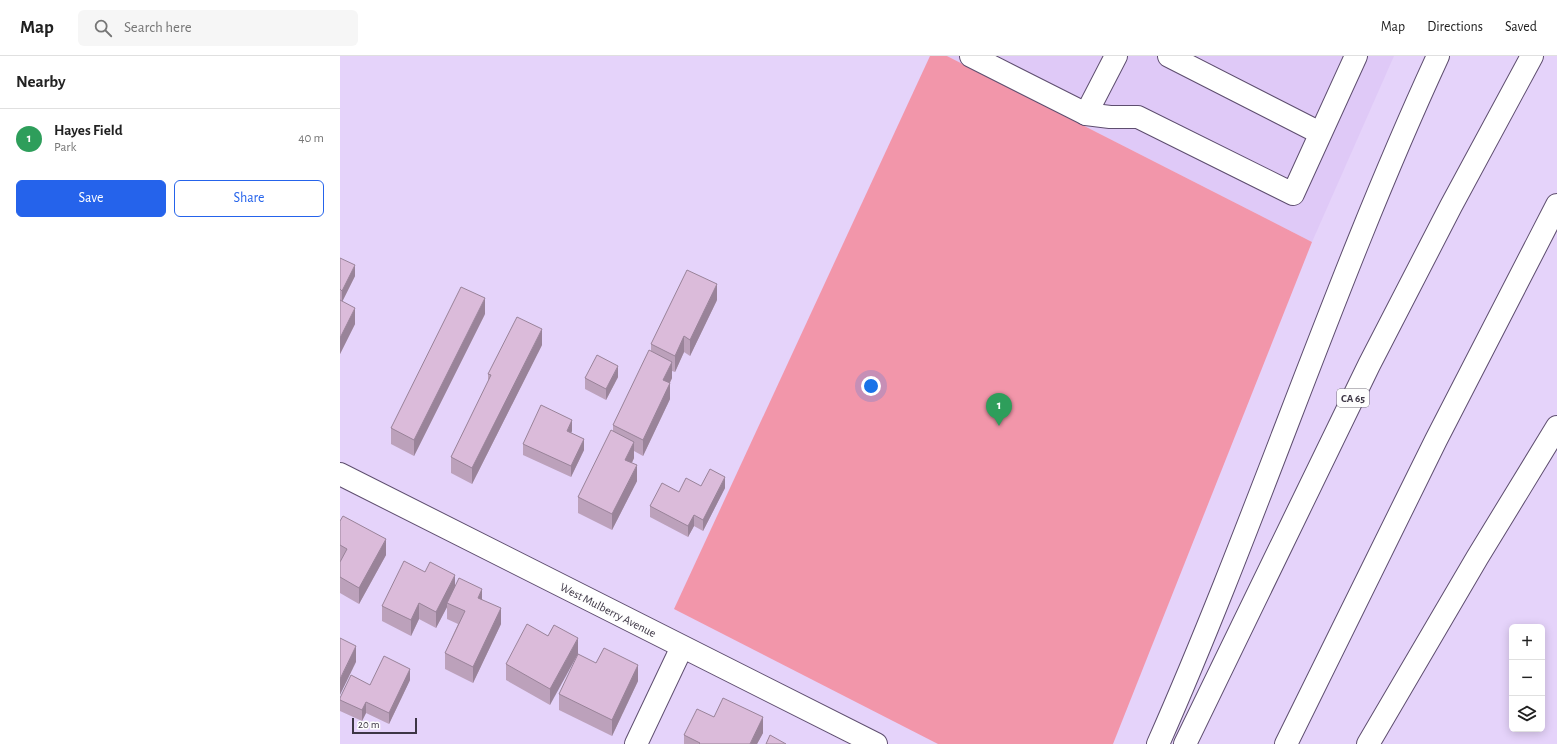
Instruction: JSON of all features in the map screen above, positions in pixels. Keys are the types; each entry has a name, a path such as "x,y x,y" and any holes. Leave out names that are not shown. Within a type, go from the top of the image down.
{"main road":[{"path":"971,56 1086,114 1110,117 1138,117 1293,194 1356,56"},
{"path":"1086,114 1116,56"},
{"path":"1169,56 1320,133"},
{"path":"1158,744 1213,612 1352,258 1438,56"},
{"name":"CA 65","path":"1185,744 1373,358 1451,206 1532,56"},
{"path":"1286,744 1439,434 1557,205"},
{"path":"1368,744 1477,558 1557,427"},
{"name":"West Mulberry Avenue","path":"340,474 876,744"},
{"path":"636,744 682,647"}],"shaded area":[{"path":"930,56 947,56 1312,242 1113,744 938,744 674,609"},
{"path":"947,56 1394,56 1312,242"}],"building":[{"path":"340,258 355,265 342,291 340,289"},
{"path":"687,270 717,284 690,340 684,336 675,356 651,344"},
{"path":"461,287 485,298 414,440 391,428"},
{"path":"340,300 355,308 340,338"},
{"path":"517,317 542,329 472,468 451,457 491,375 488,374"},
{"path":"649,350 672,362 663,380 670,383 643,440 613,425"},
{"path":"597,355 618,366 606,389 585,378"},
{"path":"541,405 572,420 567,431 584,439 571,466 523,444"},
{"path":"611,430 634,442 625,460 637,465 612,514 578,497"},
{"path":"710,469 725,477 703,520 694,515 688,526 650,506 662,483 679,492 686,478 701,486"},
{"path":"343,516 386,539 359,588 340,577 340,562 347,549 340,545 340,521"},
{"path":"404,561 425,572 430,562 455,575 436,612 419,603 411,620 382,606"},
{"path":"459,578 482,589 478,598 501,608 473,667 445,653 465,611 447,603"},
{"path":"527,624 548,636 554,625 578,638 550,689 506,664"},
{"path":"340,638 356,646 340,679"},
{"path":"604,648 638,665 612,720 559,694 578,654 596,663"},
{"path":"384,656 410,669 389,713 366,702 362,710 340,700 351,675 370,685"},
{"path":"723,698 763,717 750,744 699,744 700,743 684,735 697,709 714,717"},
{"path":"770,735 786,744 766,744"}],"place":[{"name":"Hayes Field","path":"999,426"}]}
